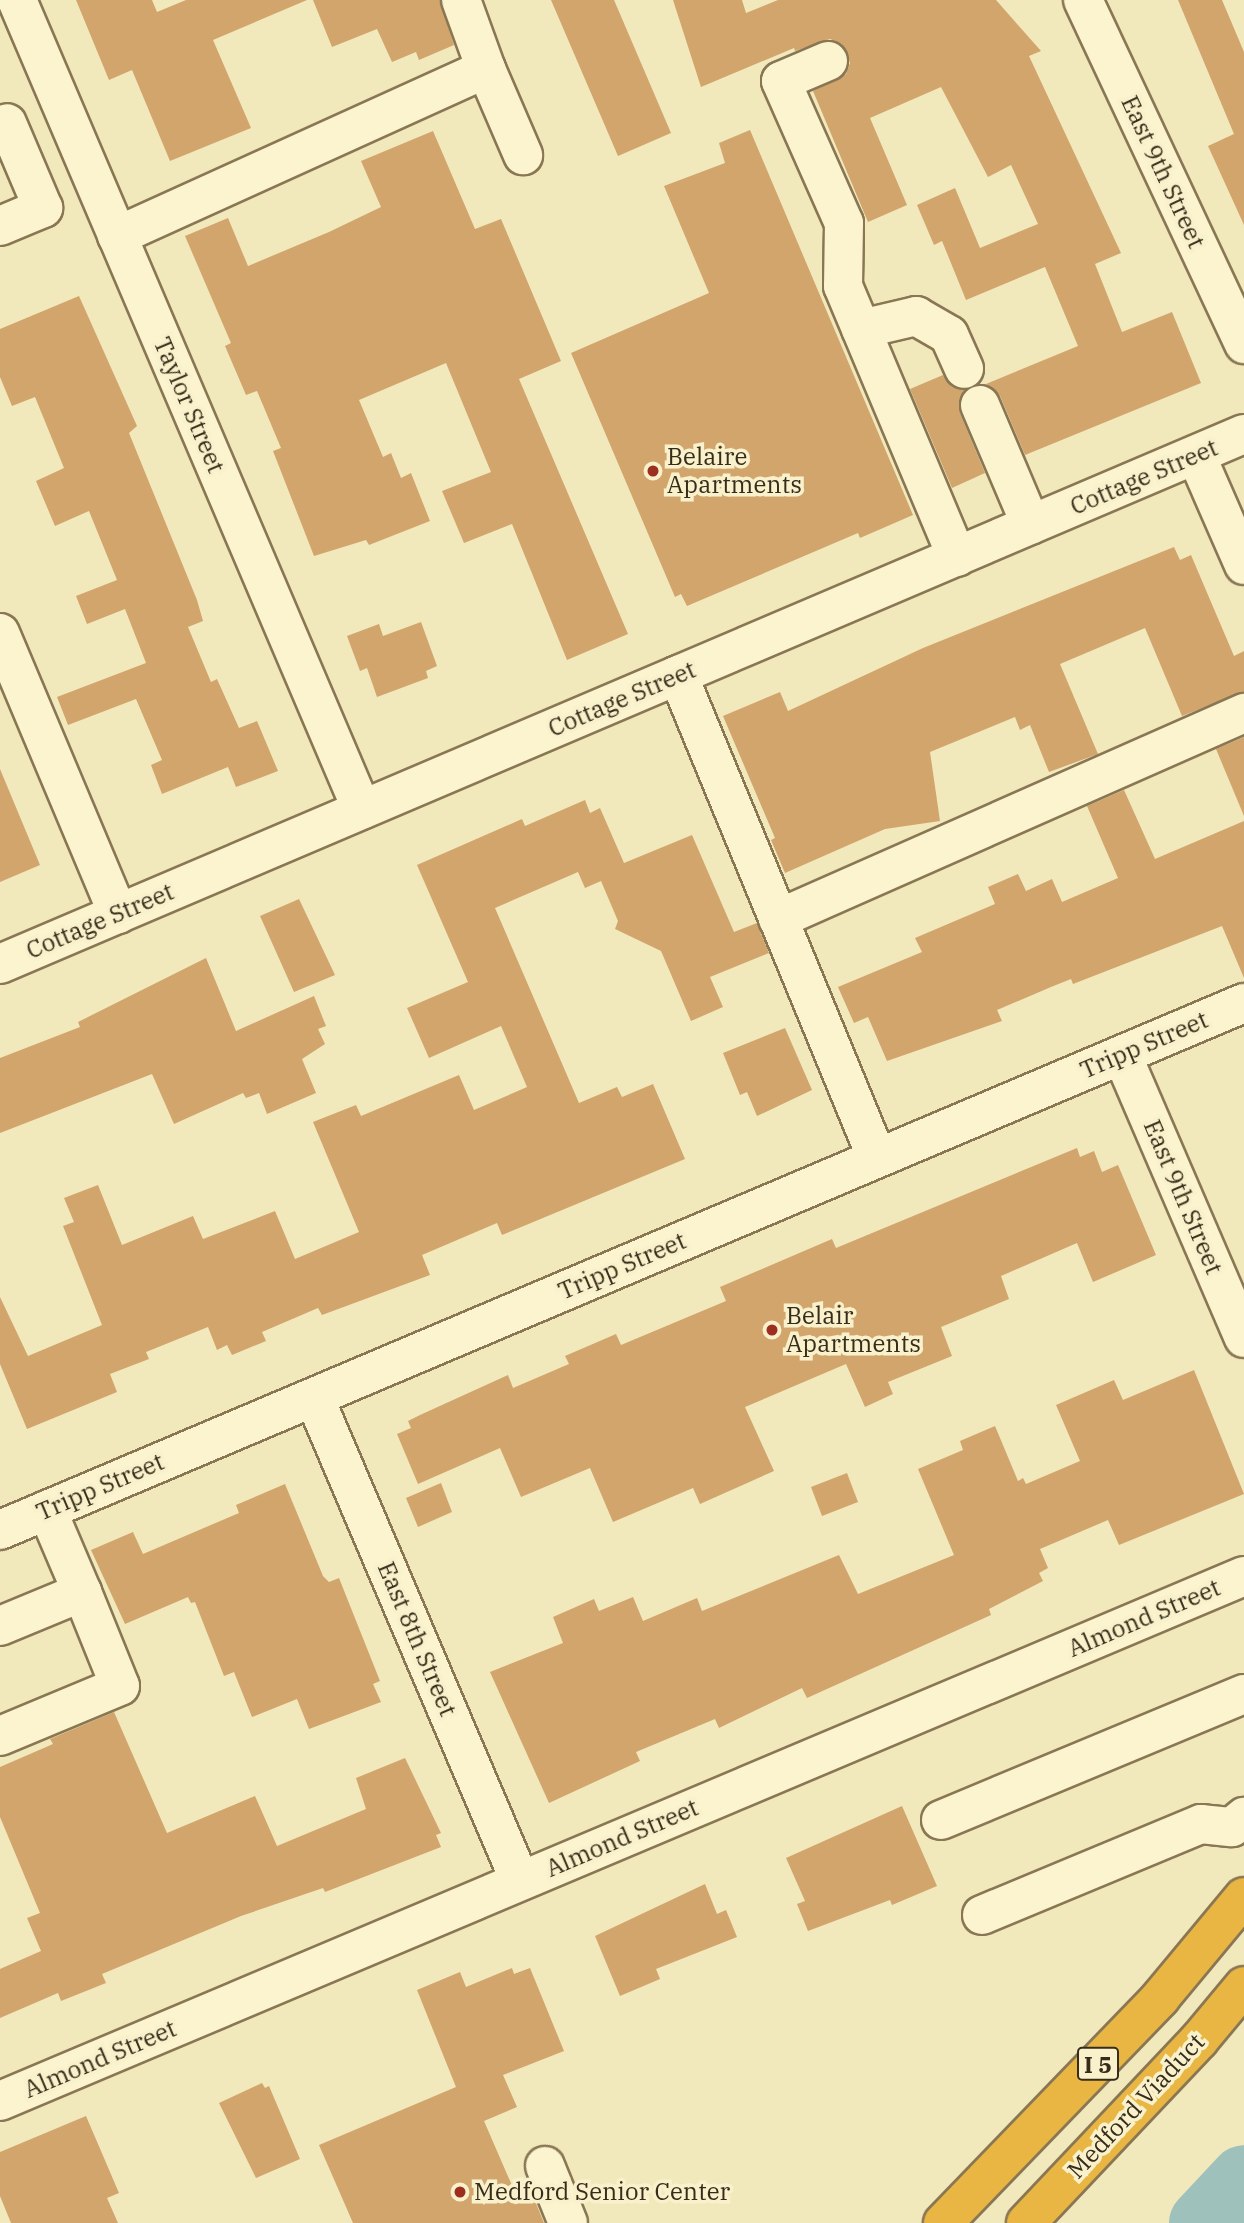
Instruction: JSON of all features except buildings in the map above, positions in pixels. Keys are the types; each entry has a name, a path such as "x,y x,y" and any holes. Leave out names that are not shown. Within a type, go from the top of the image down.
{"highway":[{"name":"I 5","path":"943,2223 1160,1998 1244,1897"},
{"name":"Medford Viaduct","path":"1026,2223 1244,1986"}],"street":[{"name":"Taylor Street","path":"17,0 362,810"},
{"path":"461,0 486,69 523,155"},
{"name":"East 9th Street","path":"1083,0 1244,344"},
{"path":"828,61 780,81 844,223 843,286 957,557"},
{"path":"117,236 486,69"},
{"path":"0,226 43,208 3,124 60,101"},
{"path":"861,329 916,316 949,335 964,369"},
{"path":"980,405 1031,525"},
{"name":"Cottage Street","path":"0,964 1244,434"},
{"path":"1196,455 1244,565"},
{"path":"0,633 118,914"},
{"path":"678,676 877,1158"},
{"path":"778,919 1244,713"},
{"name":"Tripp Street","path":"0,1530 1244,1003"},
{"name":"East 9th Street","path":"1122,1055 1244,1338"},
{"name":"East 8th Street","path":"314,1397 520,1881"},
{"path":"0,1736 120,1686 47,1510"},
{"name":"Almond Street","path":"0,2101 1244,1576"},
{"path":"0,1626 82,1592"},
{"path":"941,1820 1244,1694"},
{"path":"982,1915 1201,1824 1232,1827 1244,1817"},
{"path":"545,2166 568,2223"}],"waterway":[{"path":"1203,2223 1244,2179"}],"place":[{"name":"Belaire Apartments","path":"653,471"},
{"name":"Belair Apartments","path":"772,1330"},
{"name":"Medford Senior Center","path":"460,2192"}]}
